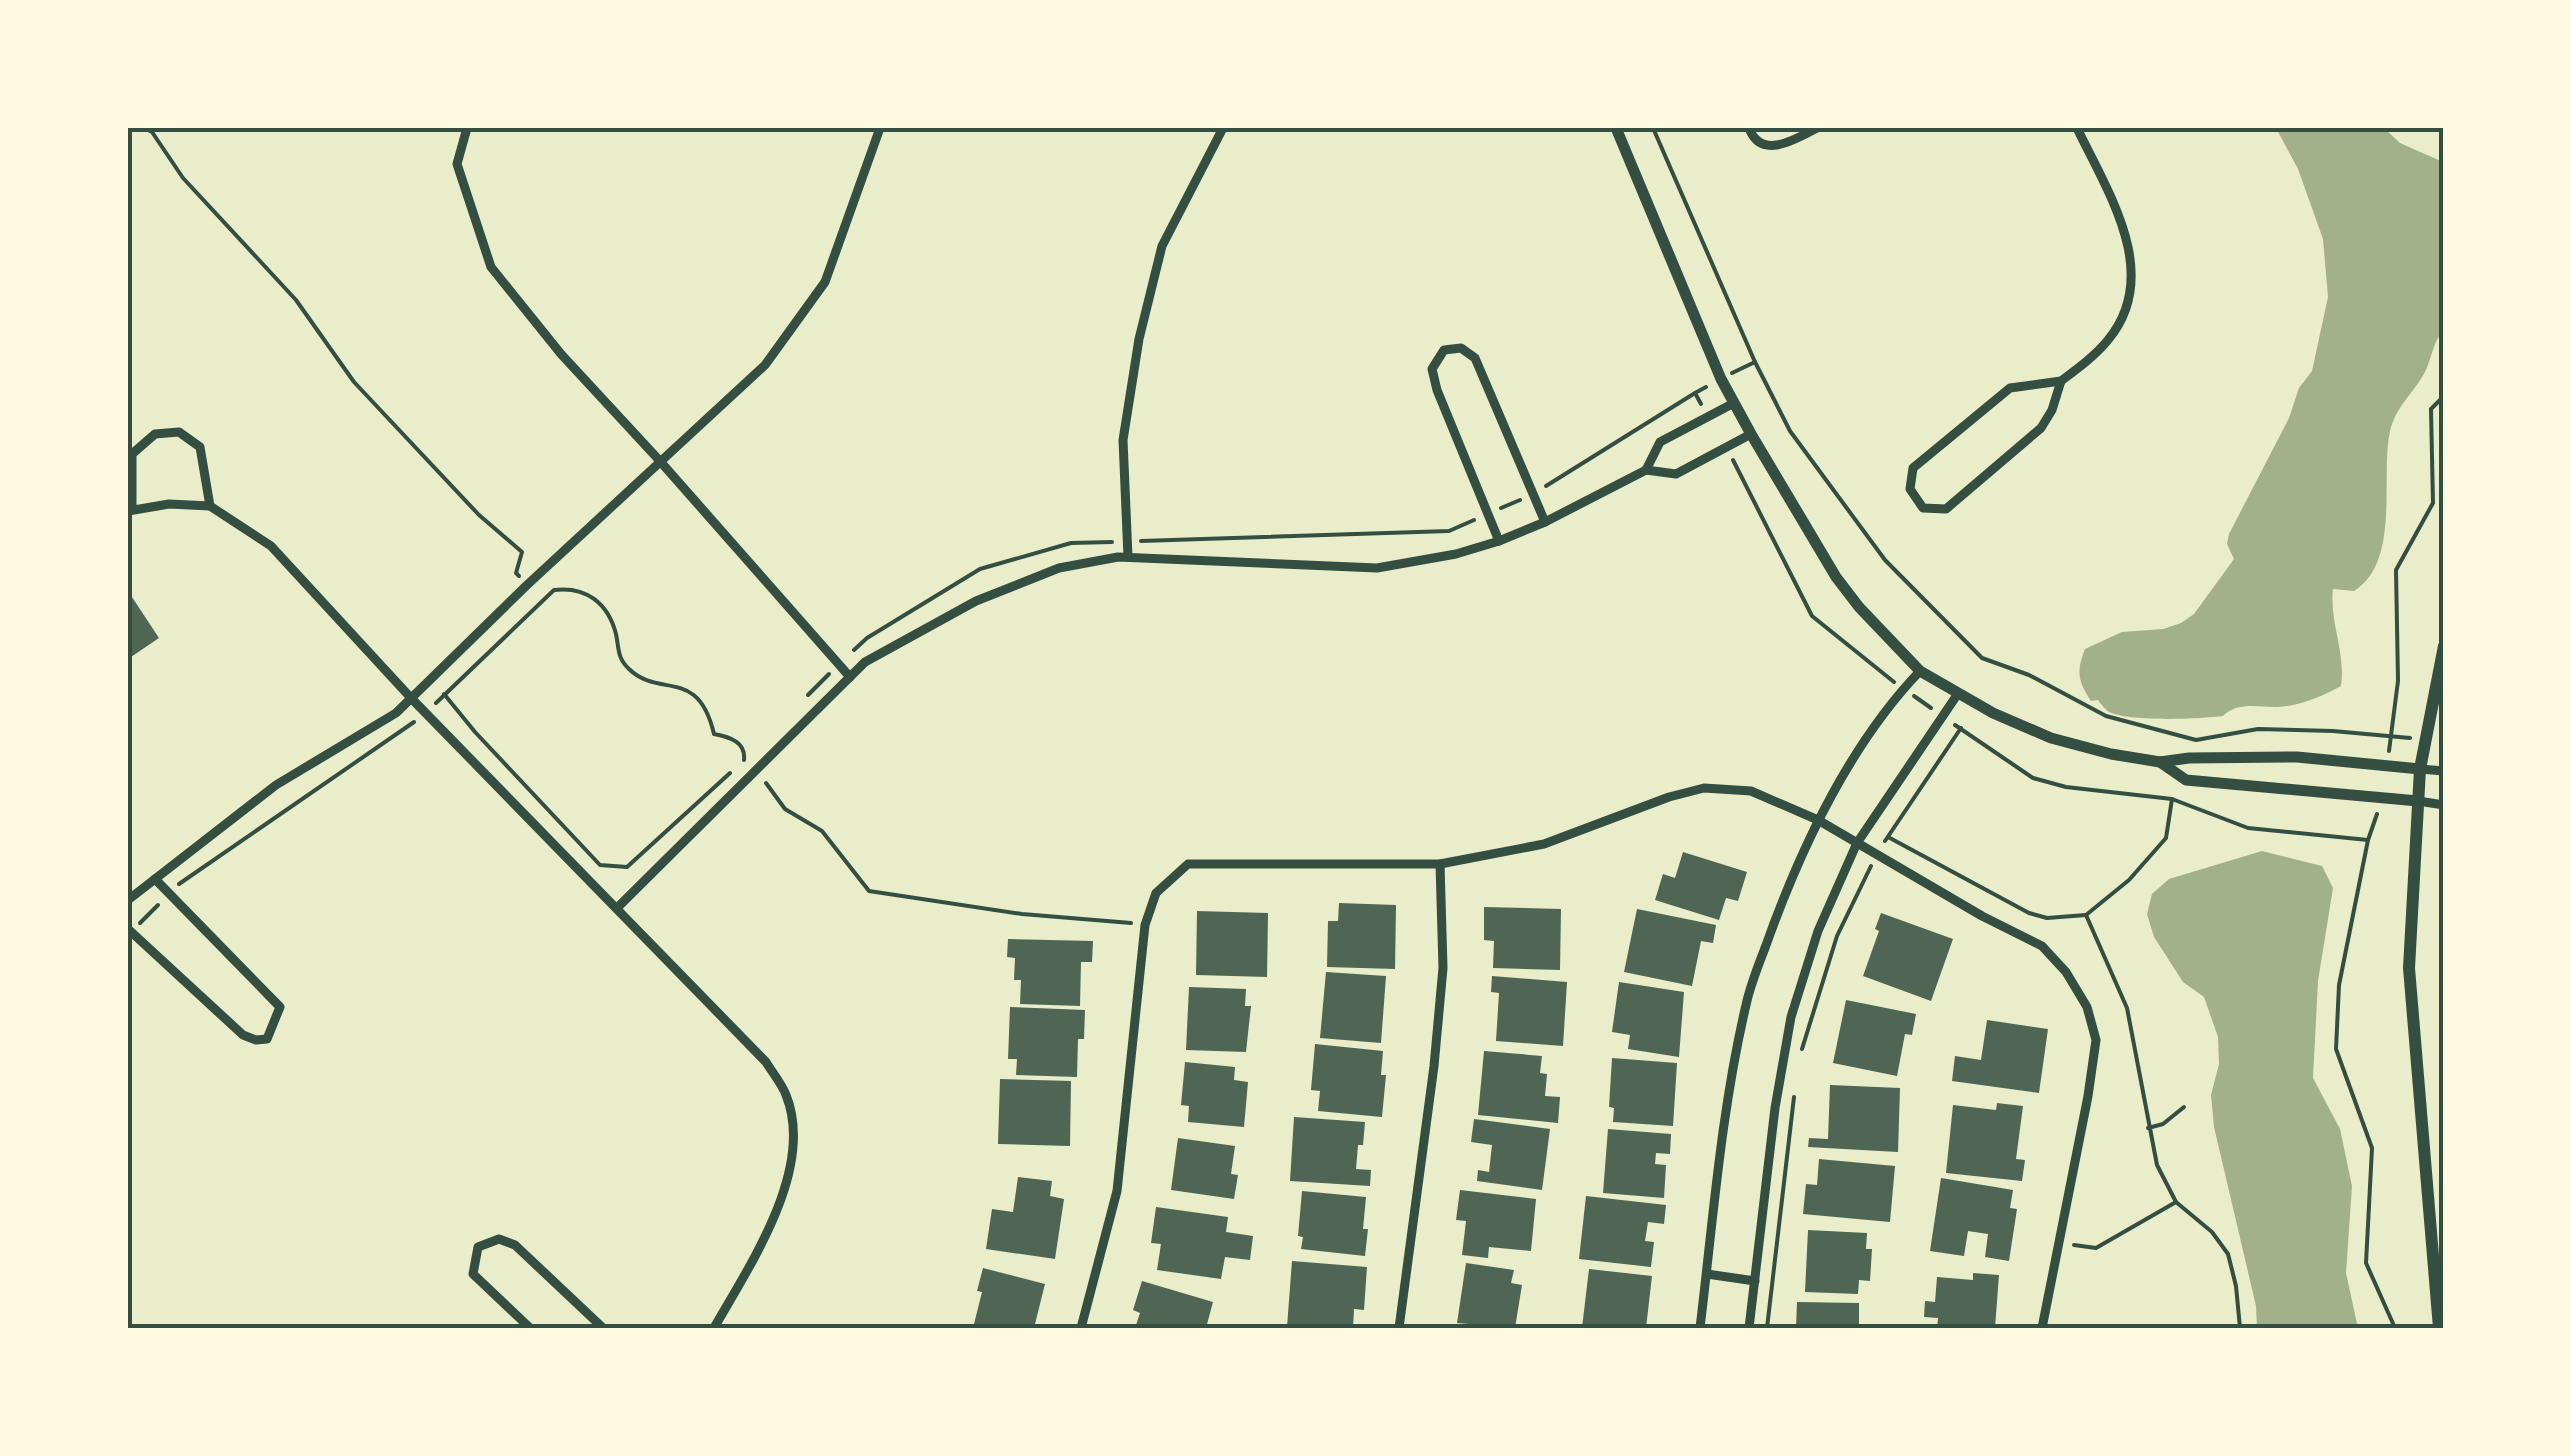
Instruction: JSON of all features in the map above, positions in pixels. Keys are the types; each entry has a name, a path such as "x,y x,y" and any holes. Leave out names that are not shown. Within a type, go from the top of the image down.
{"main road":[{"path":"2438,1328 2409,968 2420,769 2444,646"}],"street":[{"path":"467,128 457,164 491,267 561,354 660,460 850,677"},
{"path":"128,900 276,785 396,713 660,460 765,366 825,282 880,128"},
{"path":"1128,558 1124,440 1139,339 1162,246 1223,128"},
{"path":"1616,128 1721,379 1750,434 1836,577 1920,671 1957,695 2051,738 2160,762 2297,756 2444,770"},
{"path":"1749,128 1752,137 1767,146 1788,144 1818,128"},
{"path":"2060,381 2052,410 2041,428 1946,509 1923,508 1910,489 1913,468 2010,388 2060,381 2110,338 2126,306 2132,272 2130,244 2077,128"},
{"path":"1500,542 1437,390 1432,369 1444,350 1462,348 1475,358 1545,522"},
{"path":"1646,470 1660,442 1734,403"},
{"path":"210,506 200,447 179,432 156,434 132,454 130,511 169,504 210,506 272,546 427,714 766,1062 786,1095 794,1132 791,1174 750,1266 714,1328"},
{"path":"617,908 865,662 976,601 1058,568 1128,558 1377,568 1500,542 1646,470 1676,474 1750,434"},
{"path":"1700,1328 1727,1101 1746,1001 1776,915 1818,820 1903,688 1920,671"},
{"path":"1749,1328 1791,1017 1818,931 1857,843 1957,695"},
{"path":"2160,762 2186,780 2444,805"},
{"path":"1081,1328 1117,1192 1146,925 1156,893 1188,864 1440,864 1544,844 1669,797 1704,788 1752,791 1818,820 1982,916 2042,946 2066,972 2087,1007 2096,1040 2042,1328"},
{"path":"1400,1328 1443,968 1440,864"},
{"path":"129,931 243,1035 267,1039 280,1007 154,879"},
{"path":"530,1328 473,1274 478,1246 499,1239 515,1245 603,1328"},
{"path":"1706,1274 1754,1281"}],"path":[{"path":"144,128 152,132 183,178 296,300 354,382 480,515 522,552 516,573"},
{"path":"1653,128 1755,362 1790,430 1885,560 1982,658 2028,675 2106,716 2196,740 2258,729 2391,737"},
{"path":"808,695 868,638 980,568 1072,543 1449,531 1533,494 1695,393 1755,362"},
{"path":"1695,393 1709,417"},
{"path":"2387,763 2398,682 2396,570 2433,503 2431,409 2444,396"},
{"path":"1727,448 1812,616 1903,688 2034,778 2066,787 2172,799 2248,828 2368,840"},
{"path":"129,931 184,878 427,714 444,694 554,590 571,588 592,596 607,612 619,656 630,672 674,685 695,696 709,714 714,734 733,738 746,758 627,867 600,865 444,694"},
{"path":"1802,1050 1837,936 1877,854 1960,728"},
{"path":"758,771 785,809 822,831 869,891 1022,914 1146,925"},
{"path":"2383,798 2368,840 2339,985 2336,1049 2372,1148 2366,1263 2395,1328"},
{"path":"1888,837 2029,913 2047,918 2086,915 2129,880 2166,838 2172,799"},
{"path":"2086,915 2127,1008 2157,1165 2176,1202 2212,1232 2228,1254 2240,1328"},
{"path":"1767,1328 1795,1084"},
{"path":"2148,1128 2163,1124 2184,1106"},
{"path":"2059,1244 2096,1248 2176,1202"}],"shaded area":[{"path":"2276,128 2384,128 2400,143 2443,162 2443,330 2425,372 2390,431 2386,517 2378,560 2369,578 2354,591 2333,589 2341,686 2301,703 2245,706 2223,716 2165,719 2119,715 2109,712 2098,700 2091,701 2083,688 2080,664 2085,649 2122,632 2163,629 2194,614 2234,559 2227,544 2229,534 2289,418 2299,388 2312,371 2328,297 2323,239 2298,169"},
{"path":"2262,851 2322,866 2333,888 2318,981 2313,1078 2340,1129 2352,1186 2346,1273 2358,1328 2257,1328 2256,1306 2214,1127 2211,1095 2219,1064 2218,1037 2204,997 2183,982 2154,937 2147,914 2152,894 2169,879"}],"building":[{"path":"128,591 159,638 128,659"},
{"path":"1683,852 1747,872 1738,901 1726,898 1719,920 1655,900 1663,874 1675,878"},
{"path":"1339,903 1396,905 1395,969 1327,967 1328,921 1338,921"},
{"path":"1484,907 1561,909 1560,970 1493,968 1494,941 1484,940"},
{"path":"1637,909 1716,925 1713,943 1701,941 1692,986 1624,972"},
{"path":"1197,911 1268,913 1267,977 1196,975"},
{"path":"1881,913 1953,939 1931,1001 1863,976 1879,931 1875,929"},
{"path":"1008,939 1093,941 1092,962 1081,962 1080,1006 1020,1004 1021,980 1014,980 1015,958 1007,957"},
{"path":"1326,972 1386,976 1381,1043 1320,1038"},
{"path":"1492,976 1567,982 1563,1046 1496,1041 1499,993 1491,992"},
{"path":"1619,982 1684,992 1679,1057 1628,1049 1630,1035 1612,1032"},
{"path":"1189,987 1246,989 1245,1006 1251,1006 1246,1052 1186,1050"},
{"path":"1846,1000 1916,1014 1912,1035 1905,1034 1897,1076 1833,1063"},
{"path":"1010,1007 1085,1010 1084,1039 1078,1039 1077,1077 1016,1075 1017,1059 1008,1059"},
{"path":"1987,1020 2048,1029 2039,1093 1952,1081 1955,1056 1981,1060"},
{"path":"1315,1044 1383,1051 1381,1075 1386,1075 1382,1117 1318,1111 1320,1091 1311,1090"},
{"path":"1484,1051 1542,1056 1540,1073 1547,1074 1545,1096 1560,1097 1558,1123 1478,1115"},
{"path":"1612,1058 1677,1063 1673,1126 1613,1122 1614,1108 1609,1107"},
{"path":"1185,1062 1235,1067 1234,1080 1248,1082 1244,1127 1188,1122 1189,1106 1181,1105"},
{"path":"1000,1079 1071,1081 1070,1146 998,1144"},
{"path":"1830,1085 1900,1088 1898,1152 1808,1147 1809,1138 1828,1139"},
{"path":"1997,1103 2023,1106 2016,1159 2025,1160 2022,1181 1946,1173 1953,1105 1996,1110"},
{"path":"1294,1117 1365,1122 1356,1169 1371,1170 1370,1186 1290,1181"},
{"path":"1474,1119 1550,1129 1542,1190 1477,1181 1478,1170 1489,1172 1492,1145 1471,1142"},
{"path":"1608,1129 1671,1134 1670,1154 1656,1153 1655,1164 1666,1165 1664,1198 1603,1193"},
{"path":"1178,1138 1235,1146 1231,1174 1238,1175 1234,1199 1171,1190"},
{"path":"1819,1159 1895,1166 1890,1222 1803,1214 1806,1184 1817,1185"},
{"path":"1018,1177 1052,1181 1050,1196 1064,1199 1055,1259 986,1249 992,1209 1013,1212"},
{"path":"1941,1178 2013,1190 2010,1208 2017,1209 2009,1261 1985,1257 1988,1234 1968,1231 1964,1256 1930,1251"},
{"path":"1460,1190 1536,1199 1531,1251 1489,1247 1488,1258 1462,1255 1466,1221 1456,1220"},
{"path":"1302,1191 1366,1197 1365,1256 1301,1249 1303,1237 1298,1236"},
{"path":"1586,1196 1666,1205 1664,1224 1648,1222 1645,1241 1654,1242 1651,1267 1579,1259"},
{"path":"1156,1207 1228,1217 1226,1232 1253,1236 1250,1260 1225,1257 1221,1279 1157,1270 1161,1244 1151,1243"},
{"path":"1808,1230 1867,1233 1866,1249 1872,1249 1870,1281 1859,1280 1858,1294 1805,1292"},
{"path":"1292,1261 1367,1267 1364,1310 1354,1309 1353,1328 1287,1327"},
{"path":"1466,1263 1514,1270 1511,1283 1522,1285 1515,1328 1457,1323"},
{"path":"983,1268 1045,1284 1034,1328 973,1328"},
{"path":"1589,1269 1652,1276 1646,1328 1582,1328"},
{"path":"1973,1273 1999,1275 1995,1328 1937,1328 1938,1318 1924,1317 1925,1301 1935,1302 1937,1277 1973,1280"},
{"path":"1142,1281 1213,1302 1206,1328 1135,1328 1140,1313 1133,1310"},
{"path":"1797,1302 1859,1303 1859,1328 1796,1328"}]}
